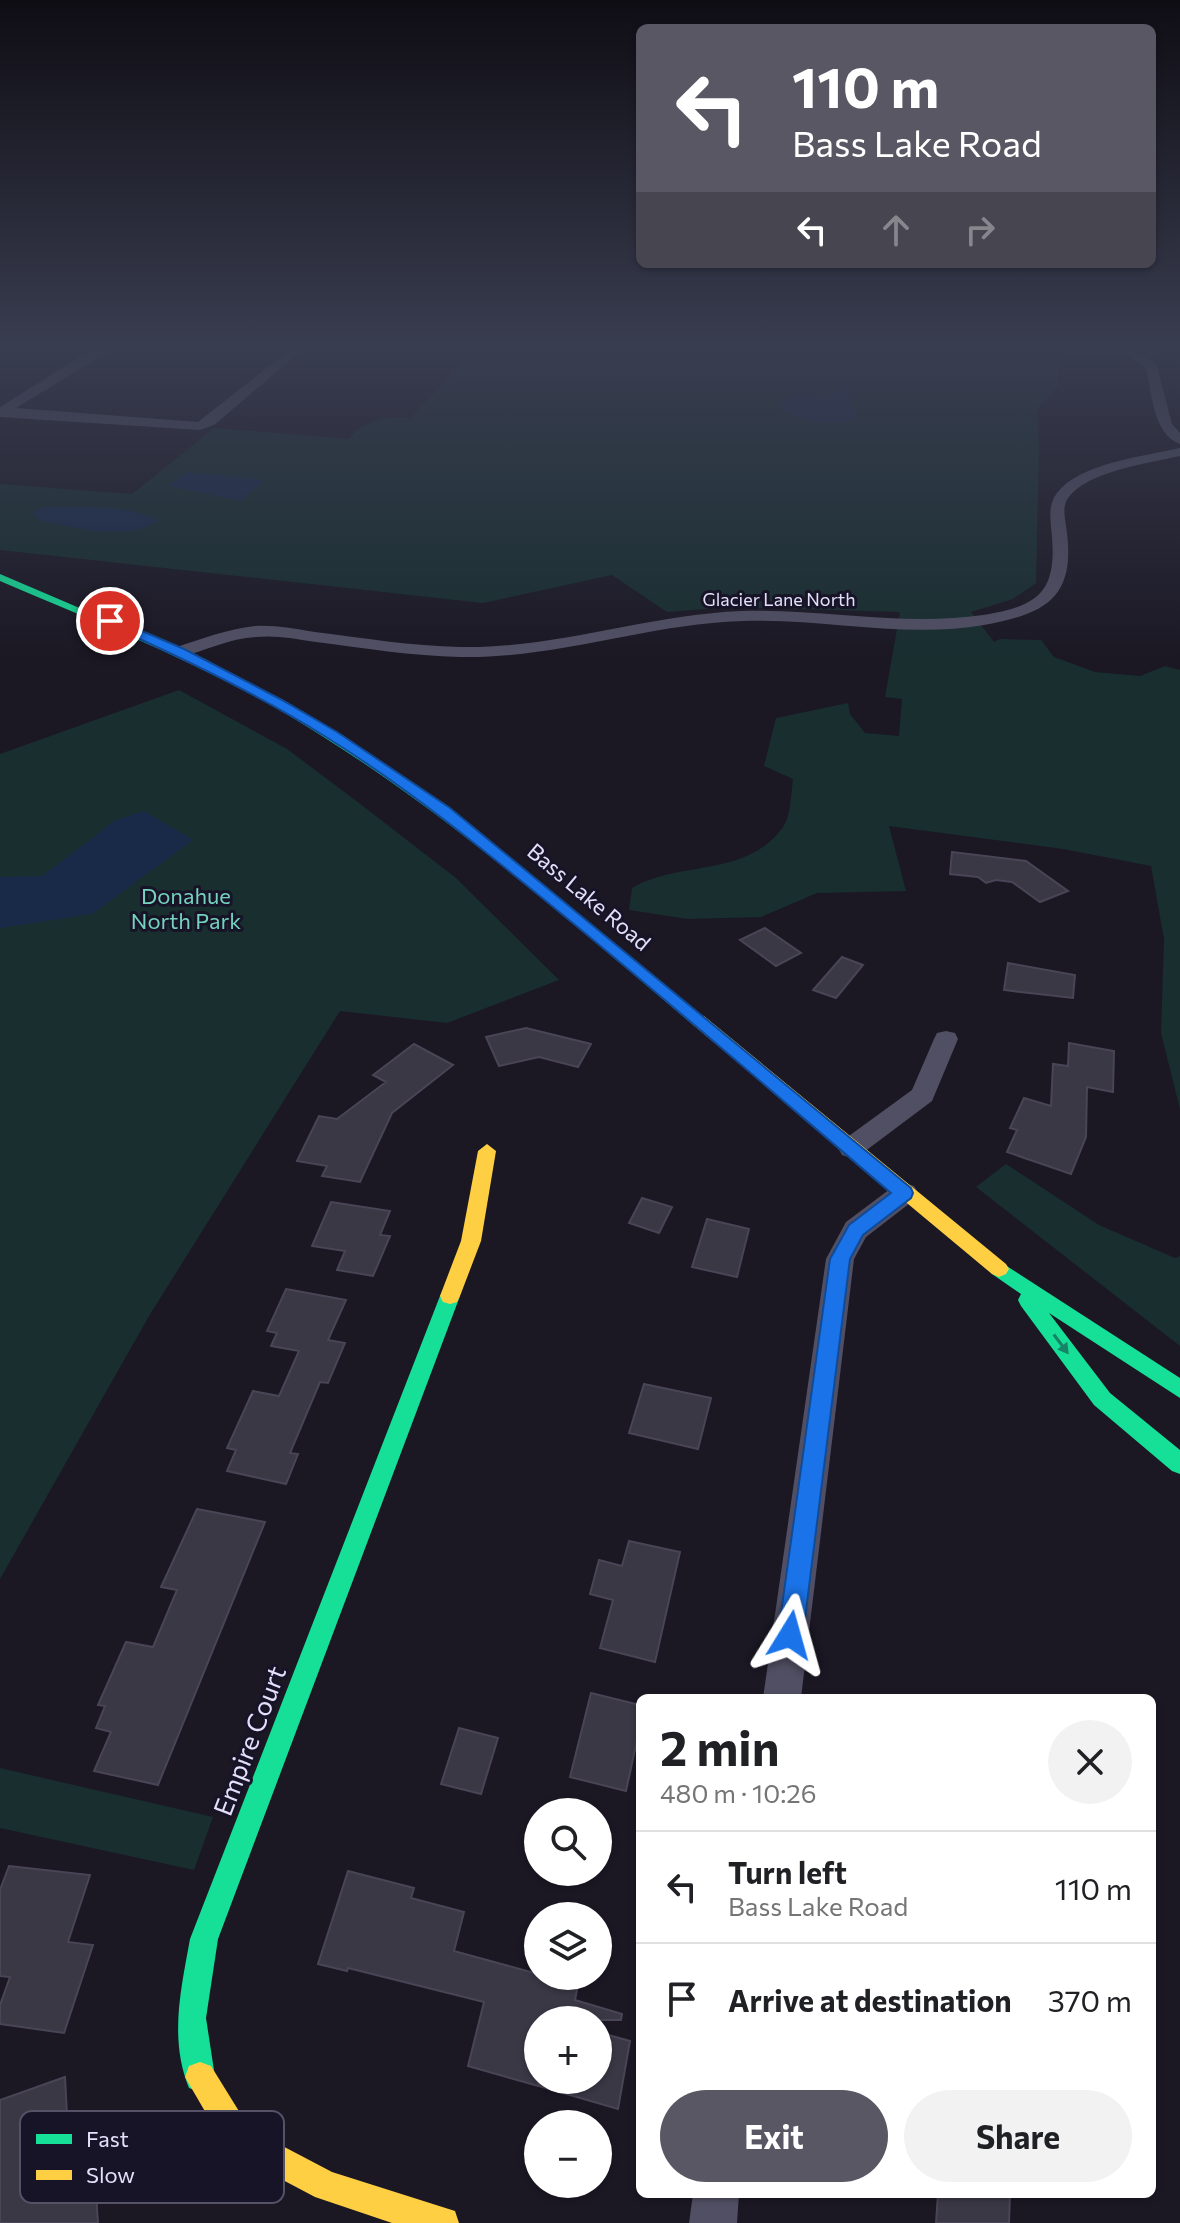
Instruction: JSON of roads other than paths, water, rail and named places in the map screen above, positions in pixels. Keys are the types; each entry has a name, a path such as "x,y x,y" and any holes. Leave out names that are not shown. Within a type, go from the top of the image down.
{"main road":[{"name":"Bass Lake Road","path":"0,577 180,652 332,735 445,811 1015,1282 1180,1389"},
{"name":"Empire Court","path":"220,2111 200,2080 191,2018 204,1939 471,1241 487,1151"},
{"name":"Bass Lake Road","path":"1015,1282 1102,1399 1180,1464"},
{"name":"Empire Court","path":"284,2164 326,2186 443,2223"}],"street":[{"name":"Glacier Lane North","path":"180,652 230,635 260,631 415,648 502,652 547,648 665,623 705,618 786,616 948,622 997,617 1030,606 1056,587 1061,575 1057,506 1059,496 1066,488 1088,476 1180,452"},
{"path":"851,1148 923,1095 946,1039"},
{"path":"783,1694 840,1259 856,1230 904,1193"},
{"path":"713,2223 716,2198"}],"water":[{"path":"187,472 265,480 241,501 168,486"},
{"path":"43,507 118,509 158,521 132,531 98,531 36,519 33,512"},
{"path":"144,811 193,840 92,914 0,928 0,877 42,876 116,820"}],"park label":[{"name":"Donahue North Park","path":"186,908"}]}
